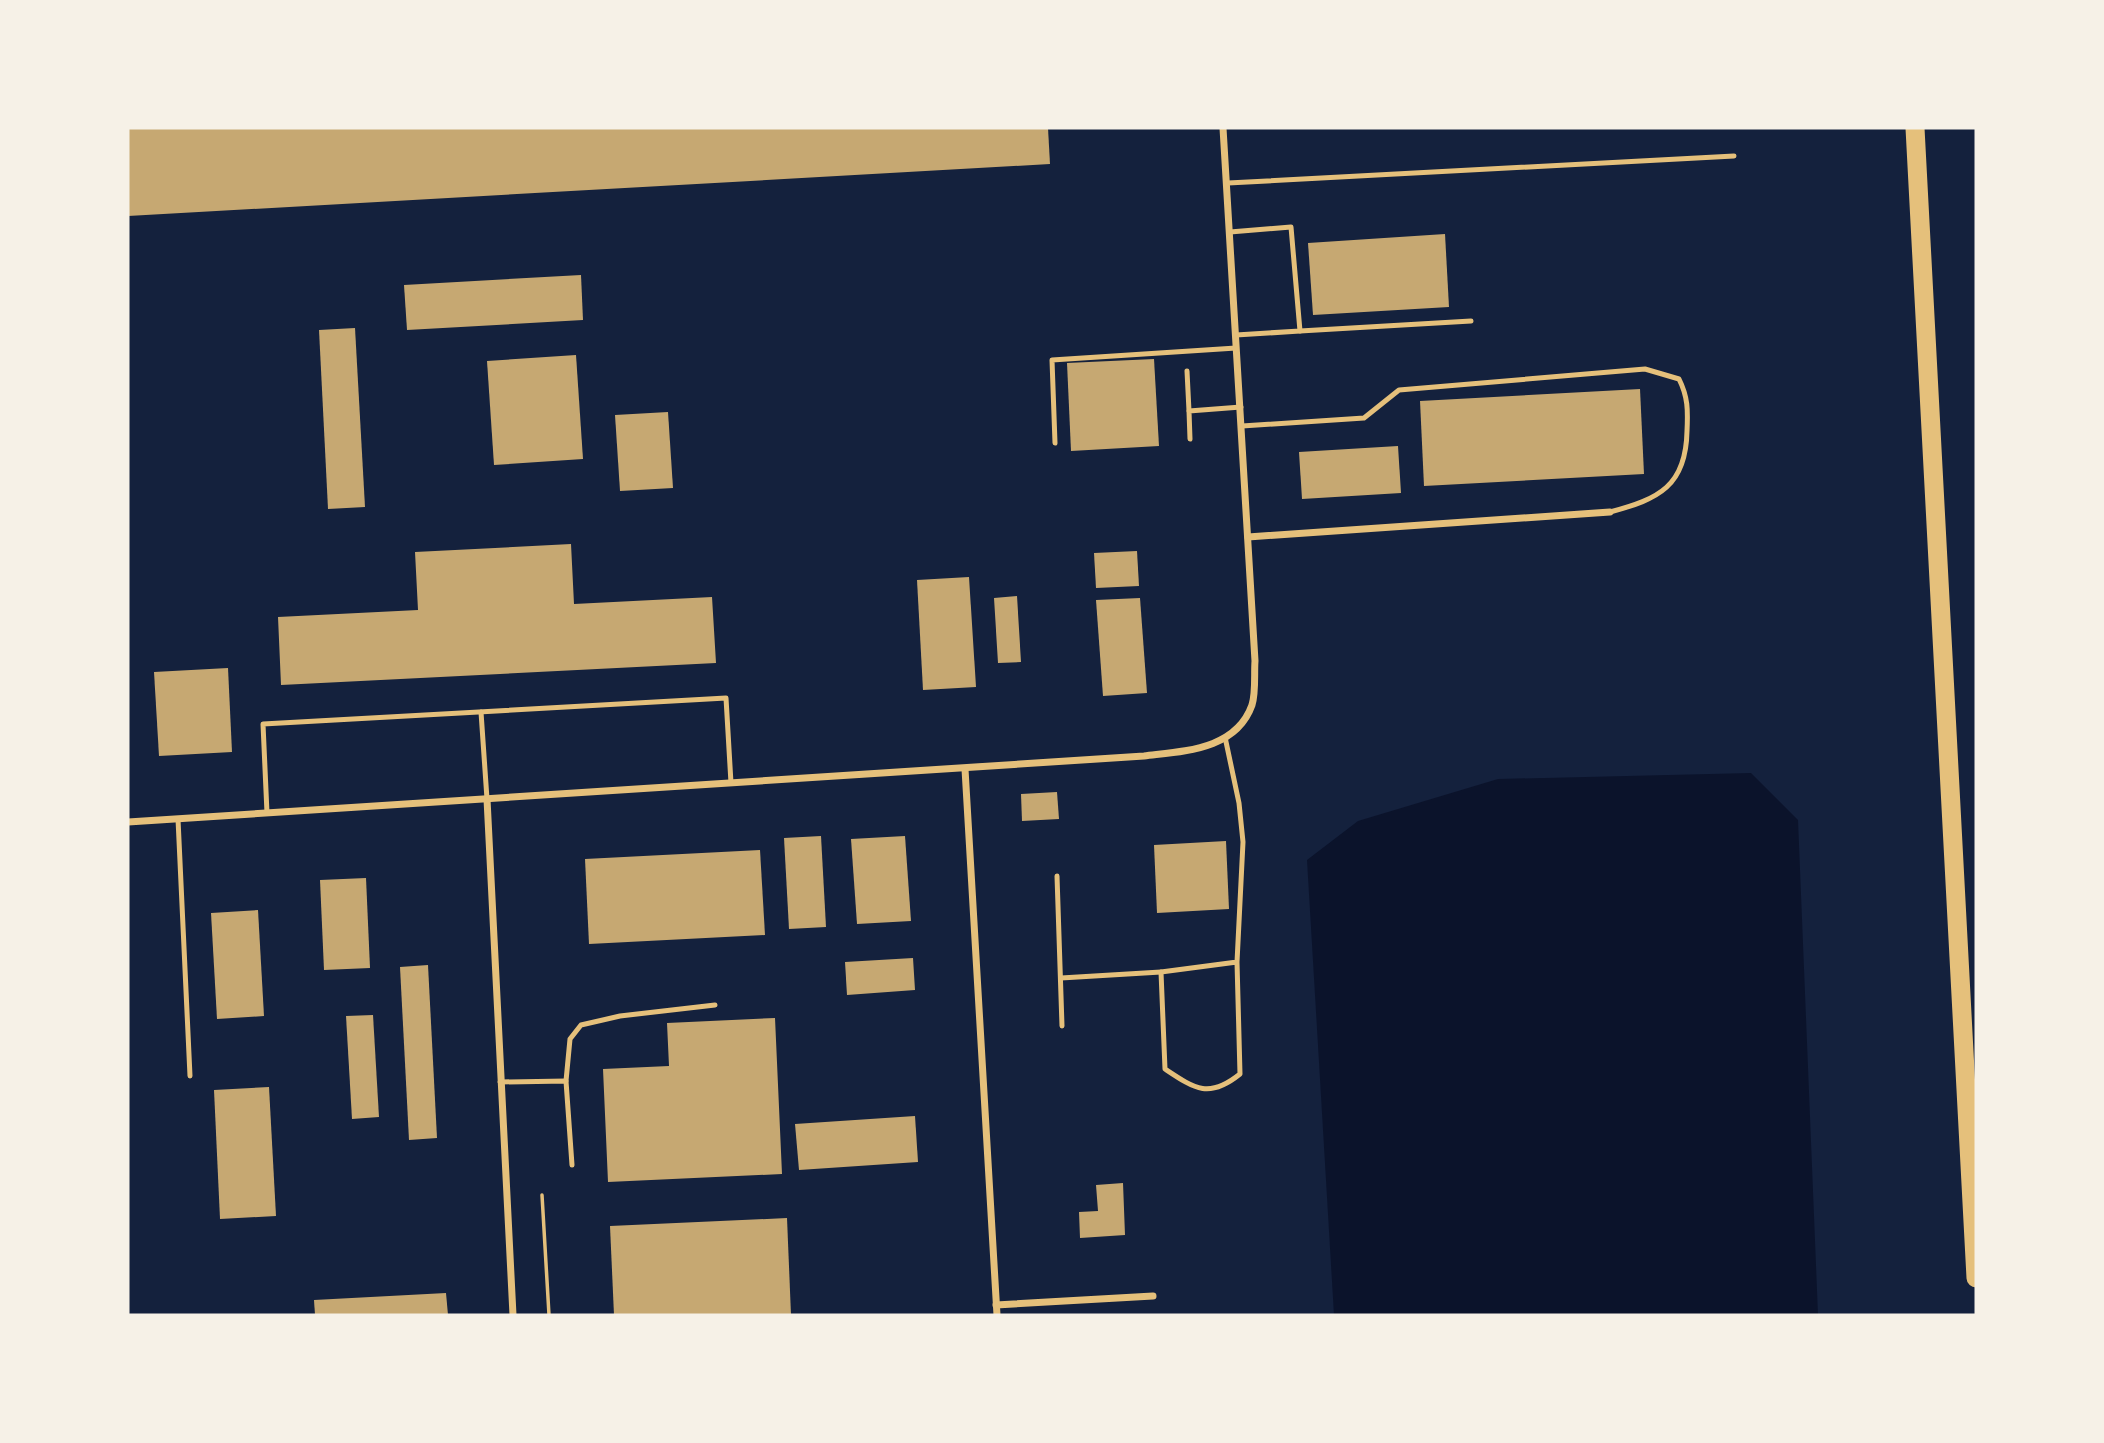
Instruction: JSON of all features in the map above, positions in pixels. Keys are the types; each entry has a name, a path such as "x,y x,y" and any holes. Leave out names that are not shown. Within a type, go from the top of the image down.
{"highway":[{"path":"1915,128 1976,1278"}],"street":[{"path":"128,822 1144,756 1200,748 1225,737 1240,727 1252,704 1255,661 1223,128"},
{"path":"1248,537 1610,512"},
{"path":"965,769 997,1315"},
{"path":"487,799 513,1315"},
{"path":"996,1305 1153,1296"}],"lane":[{"path":"1228,183 1734,156"},
{"path":"1230,232 1292,228 1300,331"},
{"path":"1236,335 1471,321"},
{"path":"1055,443 1052,360 1236,348"},
{"path":"1242,426 1364,418 1399,390 1646,369 1679,379 1688,398 1687,449 1678,478 1648,502 1610,512"},
{"path":"1187,371 1190,439"},
{"path":"1189,411 1241,407"},
{"path":"267,813 263,724 726,698 731,783"},
{"path":"481,712 487,799"},
{"path":"1161,972 1165,1069 1194,1089 1225,1086 1240,1074 1237,962 1243,842 1239,803 1225,737"},
{"path":"178,819 190,1076"},
{"path":"1057,876 1062,1026"},
{"path":"1061,978 1161,972 1237,962"},
{"path":"572,1165 566,1081 570,1039 581,1025 620,1016 715,1005"},
{"path":"500,1082 566,1081"}],"path":[{"path":"542,1195 549,1315"}],"water":[{"path":"1751,773 1798,820 1818,1315 1334,1315 1307,860 1358,821 1498,779"}],"building":[{"path":"128,128 1048,128 1050,164 128,216"},
{"path":"1445,234 1449,307 1313,315 1308,243"},
{"path":"581,275 583,320 407,330 404,285"},
{"path":"355,328 365,507 328,509 319,330"},
{"path":"576,355 583,459 494,465 487,361"},
{"path":"1154,359 1159,446 1071,451 1067,363"},
{"path":"1640,389 1644,474 1424,486 1420,401"},
{"path":"668,412 673,488 620,491 615,415"},
{"path":"1398,446 1401,493 1302,499 1299,452"},
{"path":"571,544 574,604 712,597 716,663 281,685 278,617 418,610 415,552"},
{"path":"1137,551 1139,586 1096,588 1094,553"},
{"path":"969,577 976,687 923,690 917,580"},
{"path":"1017,596 1021,662 998,663 994,598"},
{"path":"1140,598 1147,693 1103,696 1096,600"},
{"path":"228,668 232,752 159,756 154,672"},
{"path":"1057,792 1059,819 1022,821 1021,794"},
{"path":"821,836 826,927 789,929 784,838"},
{"path":"905,836 911,921 857,924 851,839"},
{"path":"1226,841 1229,909 1157,913 1154,845"},
{"path":"760,850 765,935 589,944 585,859"},
{"path":"366,878 370,968 324,970 320,880"},
{"path":"258,910 264,1016 217,1019 211,913"},
{"path":"913,958 915,990 847,995 845,962"},
{"path":"428,965 437,1138 409,1140 400,967"},
{"path":"373,1015 379,1117 352,1119 346,1016"},
{"path":"775,1018 782,1174 608,1182 603,1069 669,1066 667,1023"},
{"path":"269,1087 276,1216 220,1219 214,1090"},
{"path":"915,1116 918,1162 799,1170 795,1124"},
{"path":"1123,1183 1125,1235 1080,1238 1079,1212 1098,1211 1096,1185"},
{"path":"787,1218 791,1315 614,1315 610,1226"},
{"path":"446,1293 448,1315 315,1315 314,1300"}]}
